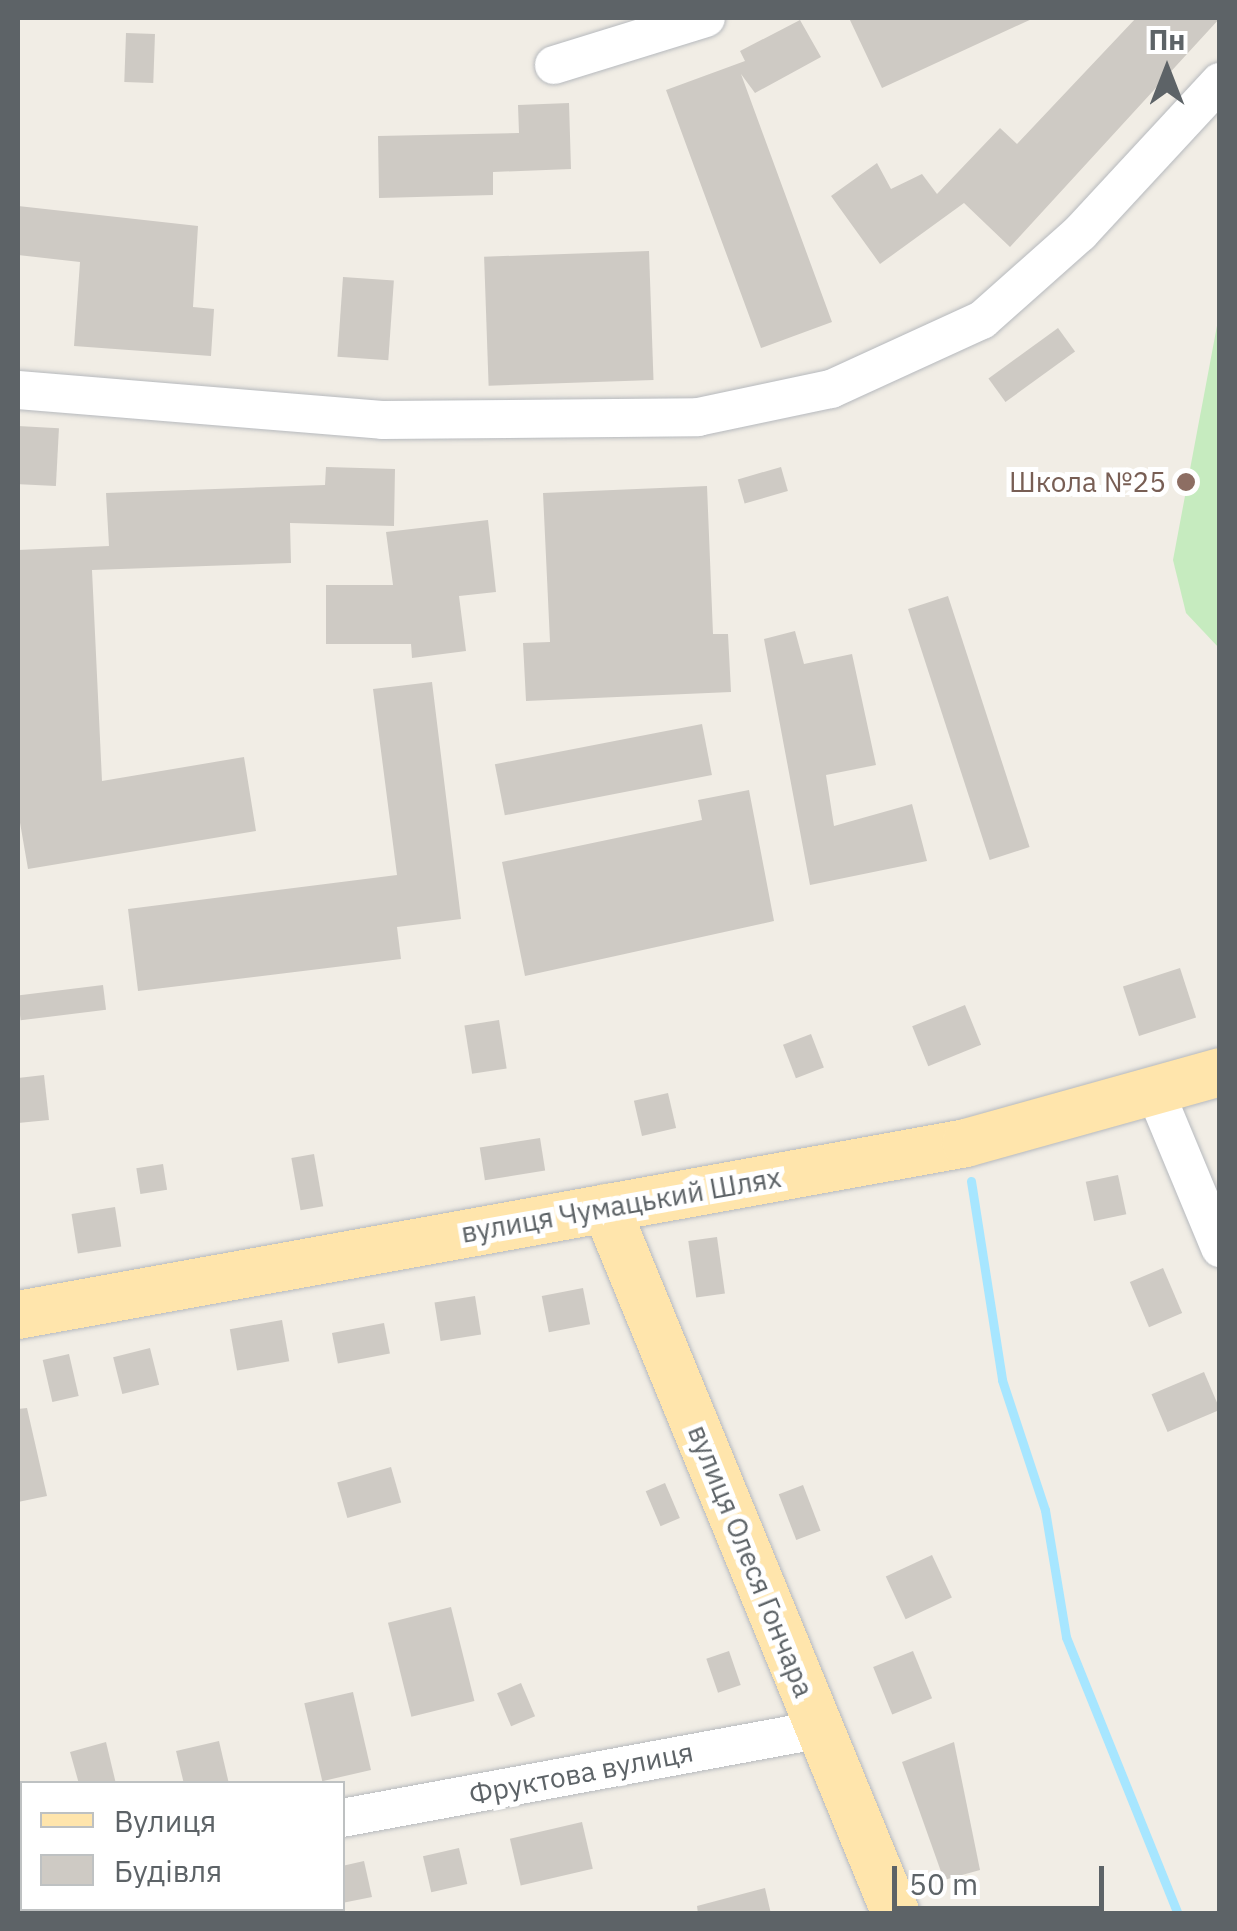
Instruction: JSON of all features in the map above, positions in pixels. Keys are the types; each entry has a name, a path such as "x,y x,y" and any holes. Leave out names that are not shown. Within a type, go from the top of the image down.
{"main road":[{"name":"вулиця Чумацький Шлях","path":"18,1315 966,1143 1156,1094 1220,1072"},
{"name":"вулиця Олеся Гончара","path":"606,1208 896,1914"}],"street":[{"path":"554,66 706,18"},
{"path":"18,390 397,420 698,417 832,389 982,320 1080,233 1220,82"},
{"path":"1156,1094 1220,1248"},
{"name":"Фруктова вулиця","path":"345,1817 820,1729"}],"green space":[{"path":"1219,315 1219,648 1186,613 1173,560"}],"building":[{"path":"849,18 1034,18 882,88"},
{"path":"1136,18 1220,18 1010,247 964,203 880,264 831,196 877,163 891,189 922,174 937,194 1000,128 1017,144"},
{"path":"800,20 821,57 755,93 741,74 832,322 761,348 666,90 745,61 740,51"},
{"path":"126,33 155,34 153,83 124,82"},
{"path":"569,103 571,169 493,172 493,195 379,198 378,136 519,133 518,105"},
{"path":"18,206 198,226 193,307 214,309 211,356 74,346 80,262 18,255"},
{"path":"649,251 654,380 489,386 484,257"},
{"path":"343,277 394,281 388,360 337,357"},
{"path":"1058,328 1075,351 1005,402 988,379"},
{"path":"18,426 59,428 56,486 18,484"},
{"path":"326,467 395,469 394,526 290,523 291,563 92,570 102,781 244,757 256,831 28,869 18,811 18,550 109,546 106,493 325,485"},
{"path":"781,467 788,491 745,503 738,479"},
{"path":"707,486 713,634 728,634 731,692 526,701 523,643 550,642 543,493"},
{"path":"488,520 496,592 459,596 466,651 412,658 411,644 326,644 326,585 393,585 386,532"},
{"path":"948,596 1030,847 990,860 908,609"},
{"path":"795,631 804,664 852,654 876,765 826,775 834,826 912,804 927,861 810,885 764,639"},
{"path":"432,682 461,919 397,927 401,959 138,991 128,909 397,875 373,689"},
{"path":"702,724 712,775 505,815 495,764"},
{"path":"749,790 774,921 525,976 502,862 702,820 698,800"},
{"path":"1180,968 1196,1017 1139,1036 1123,987"},
{"path":"103,985 106,1010 21,1020 18,995"},
{"path":"965,1005 981,1045 928,1066 912,1026"},
{"path":"499,1020 507,1068 472,1074 464,1025"},
{"path":"811,1034 824,1068 796,1078 783,1045"},
{"path":"44,1075 49,1120 18,1123 18,1078"},
{"path":"668,1093 676,1128 642,1136 634,1101"},
{"path":"540,1138 545,1171 485,1180 480,1148"},
{"path":"314,1154 323,1206 301,1210 291,1158"},
{"path":"163,1164 167,1190 140,1194 136,1168"},
{"path":"1118,1175 1126,1214 1094,1221 1086,1182"},
{"path":"115,1207 121,1247 78,1253 72,1214"},
{"path":"717,1237 725,1293 696,1297 688,1241"},
{"path":"1163,1268 1182,1313 1149,1327 1130,1282"},
{"path":"583,1288 590,1324 549,1332 542,1296"},
{"path":"475,1296 481,1335 441,1341 435,1302"},
{"path":"282,1320 289,1361 237,1371 230,1329"},
{"path":"384,1323 390,1353 338,1364 332,1333"},
{"path":"150,1348 159,1385 122,1394 113,1357"},
{"path":"69,1354 79,1396 52,1402 43,1360"},
{"path":"1204,1372 1220,1410 1168,1432 1152,1394"},
{"path":"27,1408 47,1496 18,1502 18,1409"},
{"path":"391,1467 401,1503 347,1518 337,1482"},
{"path":"665,1483 680,1518 661,1526 646,1491"},
{"path":"803,1485 821,1531 796,1540 779,1494"},
{"path":"932,1555 952,1598 906,1619 886,1577"},
{"path":"451,1607 474,1701 411,1717 388,1623"},
{"path":"729,1651 741,1685 718,1693 706,1659"},
{"path":"913,1651 932,1698 892,1714 873,1667"},
{"path":"521,1683 535,1716 511,1726 497,1693"},
{"path":"353,1692 371,1770 322,1781 304,1703"},
{"path":"219,1741 228,1781 183,1781 176,1751"},
{"path":"106,1742 115,1781 78,1781 70,1752"},
{"path":"954,1742 980,1870 944,1880 902,1762"},
{"path":"582,1822 593,1869 521,1885 510,1839"},
{"path":"459,1848 467,1884 431,1892 423,1856"},
{"path":"364,1861 372,1897 345,1902 345,1865"},
{"path":"765,1888 771,1914 698,1914 697,1906"}],"waterway":[{"path":"971,1181 1002,1380 1045,1510 1066,1637 1178,1914"}],"place":[{"name":"Школа №25","path":"1186,482"}]}
